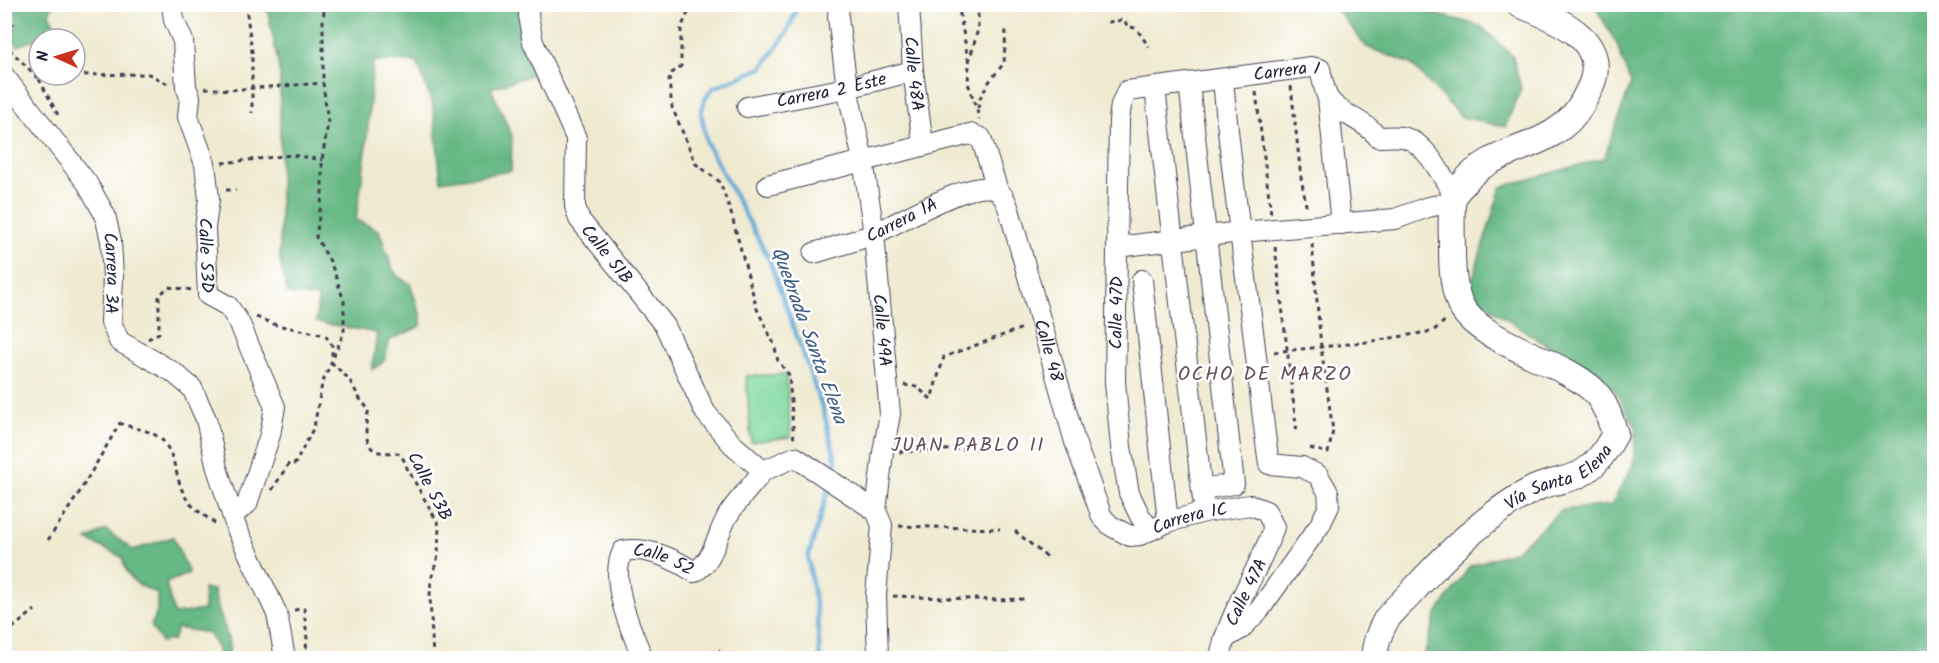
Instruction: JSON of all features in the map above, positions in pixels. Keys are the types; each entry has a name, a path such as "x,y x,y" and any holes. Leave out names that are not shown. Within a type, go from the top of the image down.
{"main road":[{"path":"1454,199 1466,180 1487,162 1549,137 1567,124 1593,83 1594,56 1588,42 1546,15 1519,4"},
{"name":"Vía Santa Elena","path":"1374,658 1376,641 1387,619 1435,566 1486,522 1537,487 1576,476 1587,470 1601,459 1615,434 1608,411 1593,390 1563,370 1493,335 1476,323 1461,306 1452,265 1454,199"}],"street":[{"name":"Calle 53D","path":"172,4 174,20 183,40 186,87 189,97 188,117 205,164 209,199 205,228 208,295 229,308 238,322 275,407 270,435 247,504 235,521"},
{"name":"Calle 51B","path":"530,4 528,16 533,42 576,138 575,206 579,219 665,326 705,412 732,444 763,471"},
{"name":"Calle 49A","path":"838,4 847,88 863,160 874,234 890,414 883,452 879,518 876,596 878,658"},
{"name":"Calle 48A","path":"909,4 913,71 924,144"},
{"name":"Carrera 1","path":"1127,91 1311,67 1320,69 1328,98 1350,116 1366,125 1378,137 1404,137 1414,142 1428,156 1454,199"},
{"name":"Carrera 2 Este","path":"747,107 847,88 913,71"},
{"name":"Carrera 3A","path":"4,76 87,183 105,215 111,241 113,277 111,322 120,341 173,372 192,388 206,419 216,468 235,521"},
{"path":"1222,649 1260,609 1320,525 1329,506 1328,492 1318,475 1302,467 1269,464 1228,140 1223,79"},
{"path":"1189,83 1234,484 1202,489"},
{"path":"1155,88 1204,512"},
{"name":"Calle 47D","path":"1127,91 1121,105 1119,120 1115,382 1121,447 1129,493 1150,530"},
{"path":"1328,98 1341,224"},
{"path":"768,185 924,144 970,134 981,138"},
{"name":"Calle 48","path":"981,138 995,189 1005,199 1010,213 1075,442 1102,517"},
{"name":"Carrera 1A","path":"814,253 874,234 970,190 995,189"},
{"path":"1117,247 1240,232 1395,219 1454,199"},
{"path":"1142,280 1168,522"},
{"path":"763,471 795,457 852,493 879,518"},
{"name":"Calle 52","path":"643,658 634,638 620,591 617,565 623,551 636,548 678,562 694,572 701,568 729,513 763,471"},
{"name":"Carrera 1C","path":"1102,517 1111,526 1130,536 1140,535 1168,522 1204,512 1250,505 1266,511 1274,527"},
{"path":"235,521 278,614 285,658"},
{"name":"Calle 47A","path":"1222,649 1274,527"}],"path":[{"path":"67,4 93,8 124,4"},
{"path":"289,463 295,464 314,427 322,384 344,332 344,301 331,263 316,237 322,197 322,160 328,123 323,83 325,4"},
{"path":"692,4 681,28 681,66 672,73 669,81 672,106 696,164 720,182 734,223 757,309 774,345 777,361 789,375 795,457"},
{"path":"958,4 969,64"},
{"path":"978,4 978,29 969,64 968,83 977,110 981,138"},
{"path":"181,34 189,10 246,7 252,52 252,113"},
{"path":"1108,22 1124,20 1128,27 1136,28 1149,47"},
{"path":"14,23 4,41 27,68"},
{"path":"977,110 980,98 989,82 1004,63 1006,29"},
{"path":"1289,70 1301,177 1310,226 1321,347 1333,431 1328,453 1310,448"},
{"path":"1254,75 1297,433"},
{"path":"43,87 60,118"},
{"path":"205,164 292,155 322,160"},
{"path":"137,352 147,339 159,333 159,296 168,287 188,289 208,295"},
{"path":"229,308 276,325 325,335 332,345 332,362"},
{"path":"887,382 917,387 931,399 944,357 1041,321"},
{"name":"Calle 53B","path":"332,362 349,379 369,410 366,418 369,444 376,451 396,452 404,458 407,468 439,525 438,556 431,580 430,596 433,658"},
{"path":"48,540 79,493 119,423 155,435 162,440 168,449 180,486 189,502 230,536 235,521"},
{"path":"883,452 933,452 986,448"},
{"path":"879,518 1000,529"},
{"path":"1015,531 1049,559"},
{"path":"876,596 1024,599"},
{"path":"4,628 10,630 35,609"},
{"path":"278,614 304,609 307,639 305,658"},
{"path":"693,658 720,650"},
{"path":"919,658 919,656 960,658 1004,655 1016,658"}],"green space":[{"path":"520,4 537,73 491,88 512,136 511,171 441,181 433,106 417,62 373,61 366,151 356,220 379,230 397,276 410,284 421,316 421,326 390,340 384,361 372,370 377,333 316,322 318,297 288,294 280,261 280,74 268,11 261,5"},
{"path":"13,5 53,5 49,14 56,27 27,27 27,42 18,46 10,36 17,25"},
{"path":"1333,5 1417,5 1424,11 1481,26 1513,57 1521,89 1505,127 1461,117 1411,64 1367,47"},
{"path":"1594,5 1934,5 1934,658 1423,658 1436,615 1470,566 1515,551 1562,510 1611,505 1633,465 1636,427 1613,388 1491,309 1469,290 1501,187 1604,158 1631,84 1616,42"},
{"path":"786,374 791,437 751,442 746,376"},
{"path":"106,530 133,550 173,537 189,573 166,583 174,614 204,610 203,589 214,590 228,640 229,658 219,658 217,647 208,633 177,628 173,640 161,642 151,626 157,612 157,593 134,581 122,557 87,540"}],"waterway":[{"name":"Quebrada Santa Elena","path":"799,4 786,34 762,68 713,88 705,99 701,113 707,144 769,259 823,409 836,461 832,476"},
{"name":"Quebrada Santa Elena","path":"820,658 817,615 808,558 829,487"}],"district":[{"name":"OCHO DE MARZO","path":"1265,373"},
{"name":"JUAN PABLO II","path":"968,444"}]}
